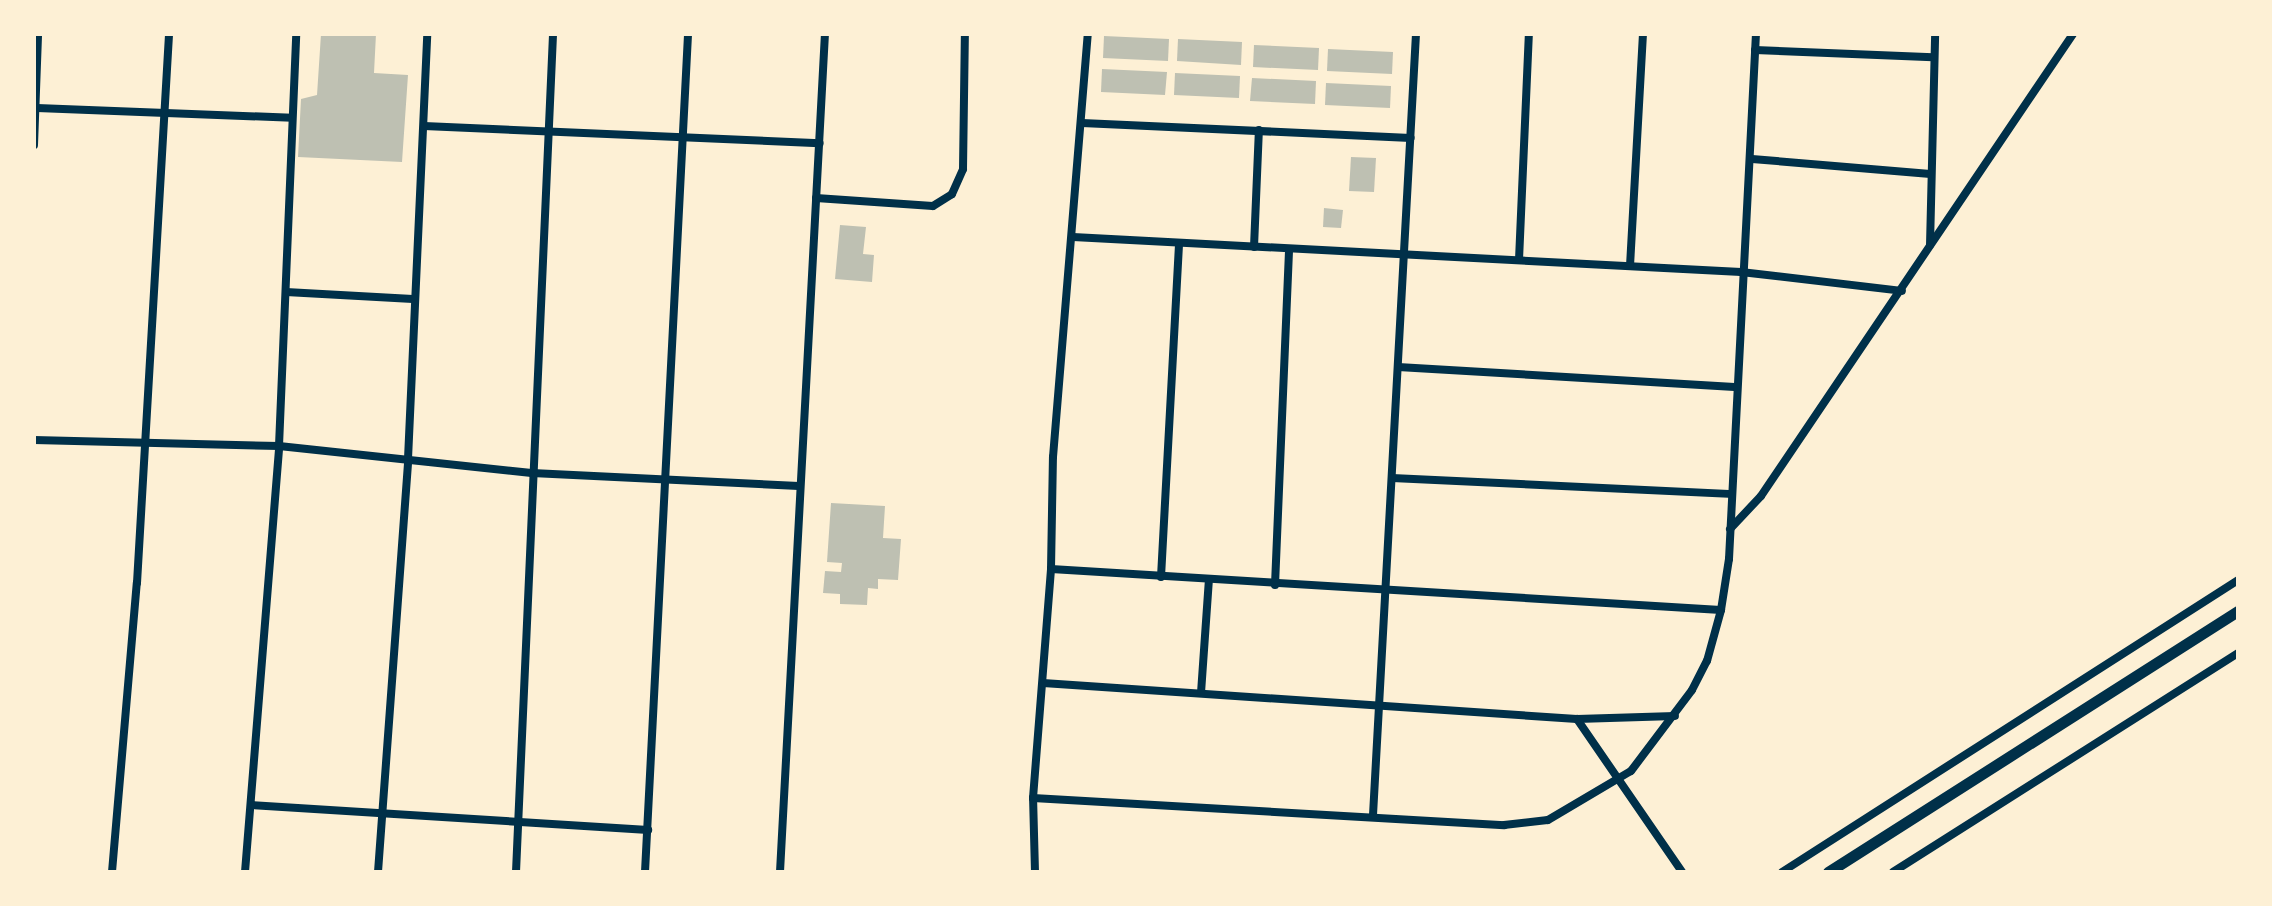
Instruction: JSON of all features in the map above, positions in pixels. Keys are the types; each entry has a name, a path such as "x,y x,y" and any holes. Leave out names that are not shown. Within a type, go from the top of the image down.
{"street":[{"path":"34,145 38,34"},
{"path":"112,872 136,598 169,34"},
{"path":"245,872 279,446 296,34"},
{"path":"378,872 408,459 427,34"},
{"path":"516,872 553,34"},
{"path":"645,872 664,480 686,136 688,34"},
{"path":"780,872 825,34"},
{"path":"816,198 933,206 952,194 963,169 965,34"},
{"path":"1033,868 1033,798 1051,569 1053,457 1088,34"},
{"path":"1373,815 1416,34"},
{"path":"1519,260 1529,34"},
{"path":"1630,266 1643,34"},
{"path":"1033,798 1526,823 1548,820 1618,780 1675,716 1707,661 1721,610 1730,529 1734,387 1752,159 1756,34"},
{"path":"1930,247 1935,34"},
{"path":"1730,529 1761,496 2073,34"},
{"path":"1755,50 1933,57"},
{"path":"37,108 165,109 292,118"},
{"path":"1082,123 1411,138"},
{"path":"424,126 820,143"},
{"path":"1254,247 1259,130"},
{"path":"1752,159 1930,174"},
{"path":"1073,237 1741,272 1902,291"},
{"path":"1161,577 1179,243"},
{"path":"1275,585 1289,250"},
{"path":"286,292 413,299"},
{"path":"1398,367 1734,387"},
{"path":"34,440 143,440 279,446 532,473 799,486"},
{"path":"1392,478 1729,494"},
{"path":"1051,569 1721,610"},
{"path":"1201,693 1209,580"},
{"path":"1782,872 2238,580"},
{"path":"1828,872 2238,611"},
{"path":"1893,872 2238,653"},
{"path":"1043,683 1379,702 1577,719 1675,716"},
{"path":"1577,719 1682,872"},
{"path":"251,805 381,809 648,830"}],"building":[{"path":"321,34 376,34 374,73 408,75 402,162 298,157 301,99 317,95"},
{"path":"1104,36 1169,39 1168,61 1103,58"},
{"path":"1178,39 1242,42 1241,65 1177,61"},
{"path":"1254,45 1319,48 1318,70 1253,67"},
{"path":"1328,49 1393,52 1392,74 1327,71"},
{"path":"1102,69 1167,72 1165,95 1101,92"},
{"path":"1175,73 1240,76 1239,98 1174,95"},
{"path":"1252,78 1316,81 1315,104 1250,101"},
{"path":"1326,83 1391,86 1390,108 1325,105"},
{"path":"1351,157 1376,158 1374,192 1349,191"},
{"path":"1324,208 1343,210 1341,228 1323,227"},
{"path":"840,225 866,227 863,254 874,255 872,282 835,279"},
{"path":"831,503 885,506 883,538 901,539 898,580 878,579 878,589 868,588 867,605 840,604 840,594 823,593 825,571 841,572 842,563 827,562"}]}
